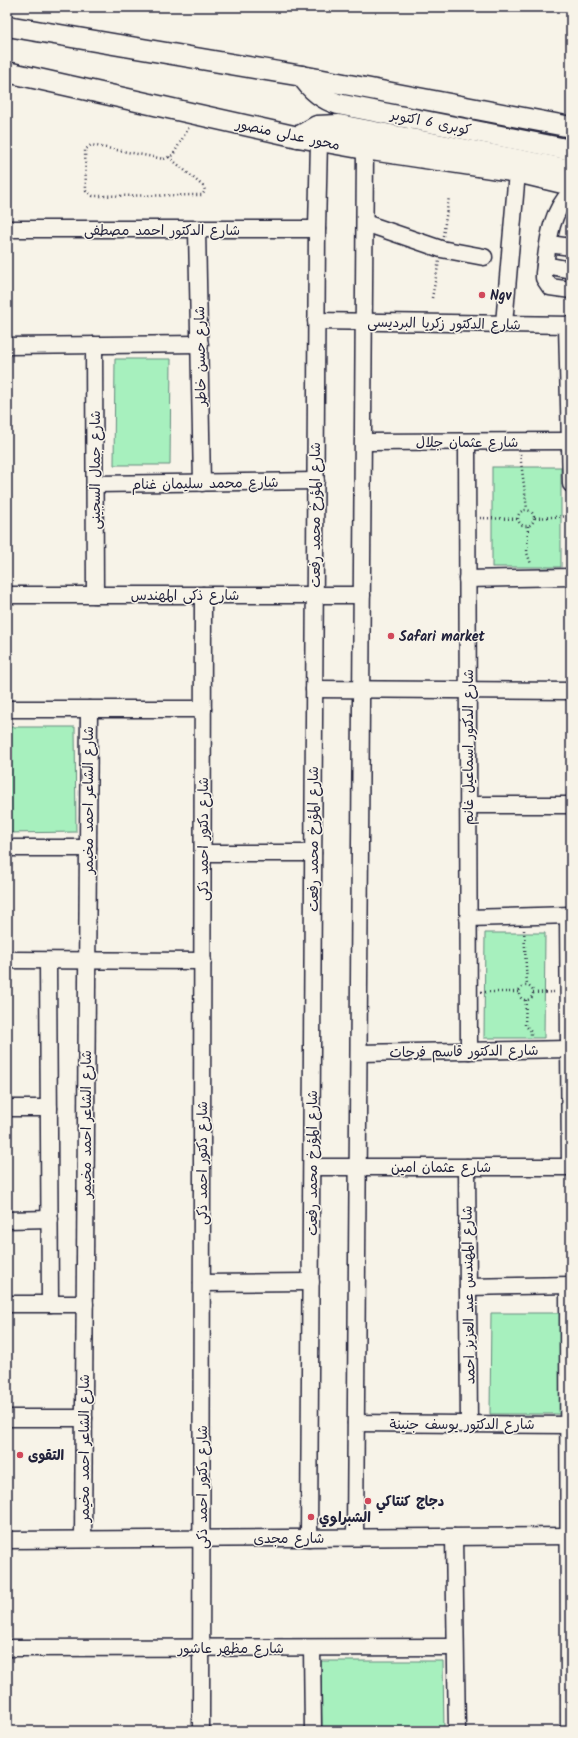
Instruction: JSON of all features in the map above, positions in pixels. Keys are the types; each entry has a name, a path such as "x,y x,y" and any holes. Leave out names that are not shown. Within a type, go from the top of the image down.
{"main road":[{"path":"7,26 302,76 571,127"},
{"name":"محور عدلى منصور","path":"7,72 319,141 365,150 517,172 571,185"},
{"name":"كوبرى 6 اكتوبر","path":"302,76 314,92 338,104 571,150"},
{"name":"كوبرى 6 اكتوبر","path":"298,136 317,126 339,125 571,170"}],"street":[{"name":"شارع المؤرخ محمد رفعت","path":"310,1538 316,321 319,141"},
{"path":"355,1537 365,150"},
{"path":"504,324 517,172"},
{"path":"571,192 559,206 553,217 544,278 550,287 571,290"},
{"path":"365,223 441,249 484,257"},
{"name":"شارع الدكتور احمد مصطفى","path":"7,229 317,229"},
{"name":"شارع حسن خاطر","path":"197,230 202,483"},
{"path":"549,244 571,247"},
{"path":"545,265 571,270"},
{"name":"شارع الدكتور زكريا البرديسى","path":"316,321 569,325"},
{"path":"569,325 571,484"},
{"path":"7,346 200,344"},
{"name":"شارع جمال السجينى","path":"94,345 95,595"},
{"name":"شارع عثمان جلال","path":"364,442 570,441"},
{"name":"شارع الدكتور اسماعيل غانم","path":"467,442 469,1051"},
{"name":"شارع محمد سليمان غنام","path":"95,484 316,481"},
{"path":"467,579 571,578"},
{"name":"شارع ذكى المهندس","path":"7,595 362,595"},
{"name":"شارع دكتور احمد ذكى","path":"201,1731 203,595"},
{"path":"314,689 571,691"},
{"path":"7,709 203,709"},
{"name":"شارع الشاعر احمد مخيمر","path":"83,1539 89,709"},
{"path":"468,805 571,805"},
{"path":"7,848 88,848"},
{"path":"203,853 313,853"},
{"path":"468,918 569,915 568,991 570,1167"},
{"path":"7,960 202,961"},
{"path":"48,961 50,1304"},
{"name":"شارع الدكتور قاسم فرحات","path":"359,1053 569,1049"},
{"path":"7,1108 49,1108"},
{"name":"شارع عثمان امين","path":"312,1167 570,1167"},
{"name":"شارع المهندس عبد العزيز احمد","path":"467,1167 469,1424"},
{"path":"7,1220 50,1219"},
{"path":"202,1284 311,1282"},
{"path":"468,1287 569,1285 569,1731"},
{"path":"7,1304 85,1304"},
{"path":"7,1418 84,1418"},
{"name":"شارع الدكتور يوسف جنينة","path":"356,1423 568,1425"},
{"name":"شارع مجدى","path":"7,1540 570,1536"},
{"path":"454,1537 457,1731"},
{"name":"شارع مظهر عاشور","path":"7,1648 455,1648"},
{"path":"312,1648 313,1731"}],"path":[{"path":"169,157 204,187 205,191 202,195 93,196 86,191 85,150 91,145 160,159 169,157 173,154 196,114"},
{"path":"518,442 527,509"},
{"path":"527,509 532,512 535,518"},
{"path":"527,509 519,513 518,519 522,524 528,526"},
{"path":"535,518 571,516"},
{"path":"467,517 518,519"},
{"path":"530,578 532,562 527,553 528,526 535,518"},
{"path":"524,916 527,985 530,986 533,993"},
{"path":"519,992 520,988 527,985"},
{"path":"533,993 568,991"},
{"path":"469,992 519,992"},
{"path":"519,992 522,999 526,1000"},
{"path":"526,1000 529,999 533,993"},
{"path":"526,1000 525,1025 531,1031 532,1035 529,1050"}],"green space":[{"path":"115,359 171,359 170,465 114,465"},
{"path":"492,467 561,467 561,567 492,567"},
{"path":"7,727 75,727 76,832 7,833"},
{"path":"485,933 545,933 544,1038 484,1038"},
{"path":"491,1313 560,1313 560,1414 490,1414"},
{"path":"321,1661 443,1661 444,1731 322,1731"}],"place":[{"name":"Ngv","path":"482,295"},
{"name":"Safari market","path":"391,636"},
{"name":"التقوى","path":"20,1455"},
{"name":"دجاج كنتاكي","path":"368,1501"},
{"name":"الشبراوي","path":"311,1517"}]}
